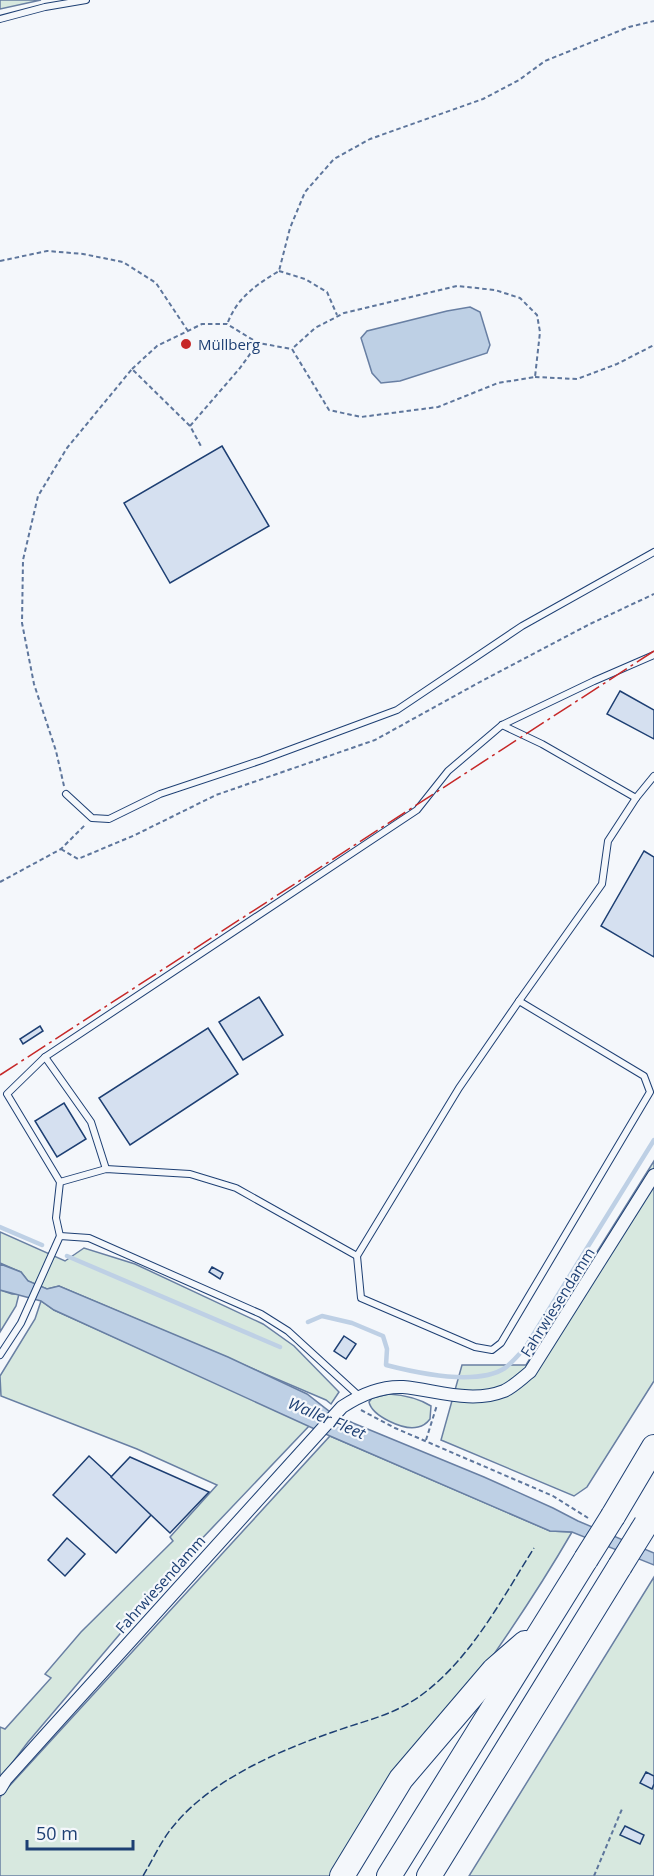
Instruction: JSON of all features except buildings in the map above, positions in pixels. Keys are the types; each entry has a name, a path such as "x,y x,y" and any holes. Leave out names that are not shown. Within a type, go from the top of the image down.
{"highway":[{"path":"389,1876 654,1447"},
{"path":"429,1876 650,1518"},
{"path":"342,1876 401,1779 494,1670 543,1627"}],"street":[{"name":"Fahrwiesendamm","path":"0,1789 43,1737 318,1432 345,1405 359,1396 380,1389 402,1387 438,1394 477,1396 504,1390 530,1372 654,1175"}],"lane":[{"path":"0,19 45,7 87,0"},
{"path":"66,794 92,818 109,819 160,794 262,760 397,710 522,626 654,552"},
{"path":"0,1355 21,1323 60,1236 56,1218 60,1182 7,1094 45,1057 417,810 448,771 502,725 654,655"},
{"path":"502,725 542,744 636,798"},
{"path":"519,1001 644,1076 650,1092 501,1342 492,1350 474,1347 361,1298 357,1256 459,1088 519,1001 602,884 608,841 636,798 654,776"},
{"path":"45,1057 91,1122 106,1169"},
{"path":"60,1182 106,1169 190,1174 236,1188 357,1256"},
{"path":"60,1236 88,1238 261,1314 288,1331 359,1396"}],"path":[{"path":"227,324 234,308 252,287 279,271 290,228 304,192 334,159 370,140 483,99 519,80 545,61 629,27 654,21"},
{"path":"0,261 47,251 84,254 123,262 156,283 188,331"},
{"path":"279,271 305,279 327,292 338,316"},
{"path":"292,349 315,328 338,316 374,305 458,286 495,290 520,298 537,315 540,332 535,377"},
{"path":"66,794 56,751 34,684 22,623 23,561 38,496 67,448 132,369 157,346 202,324 227,324 258,343 292,349 329,410 361,417 438,407 498,383 535,377 578,379 617,364 654,345"},
{"path":"190,426 240,368 258,343"},
{"path":"132,369 190,426 202,448"},
{"path":"0,882 61,849 92,818"},
{"path":"426,1440 436,1410 438,1394"},
{"path":"345,1405 553,1496 578,1513"},
{"path":"594,1876 622,1809"}],"shaded area":[{"path":"0,0 41,0 0,9"},
{"path":"654,1161 654,1381 587,1487 574,1496 441,1440 462,1365 526,1365"},
{"path":"0,1232 65,1261 84,1248 135,1264 263,1324 294,1346 339,1392 331,1404 59,1286 47,1289 28,1281 21,1272 0,1263"},
{"path":"0,1290 19,1294 16,1306 0,1332"},
{"path":"41,1301 54,1310 310,1425 193,1548 28,1742 0,1779 0,1727 5,1729 51,1678 45,1674 81,1632 173,1541 170,1537 217,1485 137,1449 1,1396 0,1376 35,1319"},
{"path":"389,1394 411,1397 431,1406 430,1419 422,1426 412,1428 397,1425 382,1417 369,1402 372,1398"},
{"path":"330,1436 550,1531 572,1532 487,1664 332,1876 0,1876 0,1798 2,1794"},
{"path":"654,1577 654,1876 469,1876"}],"water":[{"path":"470,307 480,312 490,345 487,353 400,381 381,383 372,373 361,338 367,331"},
{"name":"Waller Fleet","path":"0,1264 21,1272 28,1281 47,1289 59,1286 228,1357 307,1394 329,1411 353,1423 484,1477 578,1521 654,1553 654,1565 572,1532 550,1531 330,1436 54,1310 41,1301 0,1290"}],"waterway":[{"path":"308,1322 322,1316 352,1323 383,1336 387,1349 386,1365 430,1374 463,1377 479,1376 505,1368 525,1348 654,1140"},
{"path":"0,1227 42,1245"},
{"path":"67,1256 280,1347"}],"fence":[{"path":"143,1876 171,1829 204,1796 224,1782 290,1748 394,1711 428,1690 474,1642 534,1548"}],"power":[{"path":"0,1075 654,651"}],"place":[{"name":"Müllberg","path":"186,344"}]}
